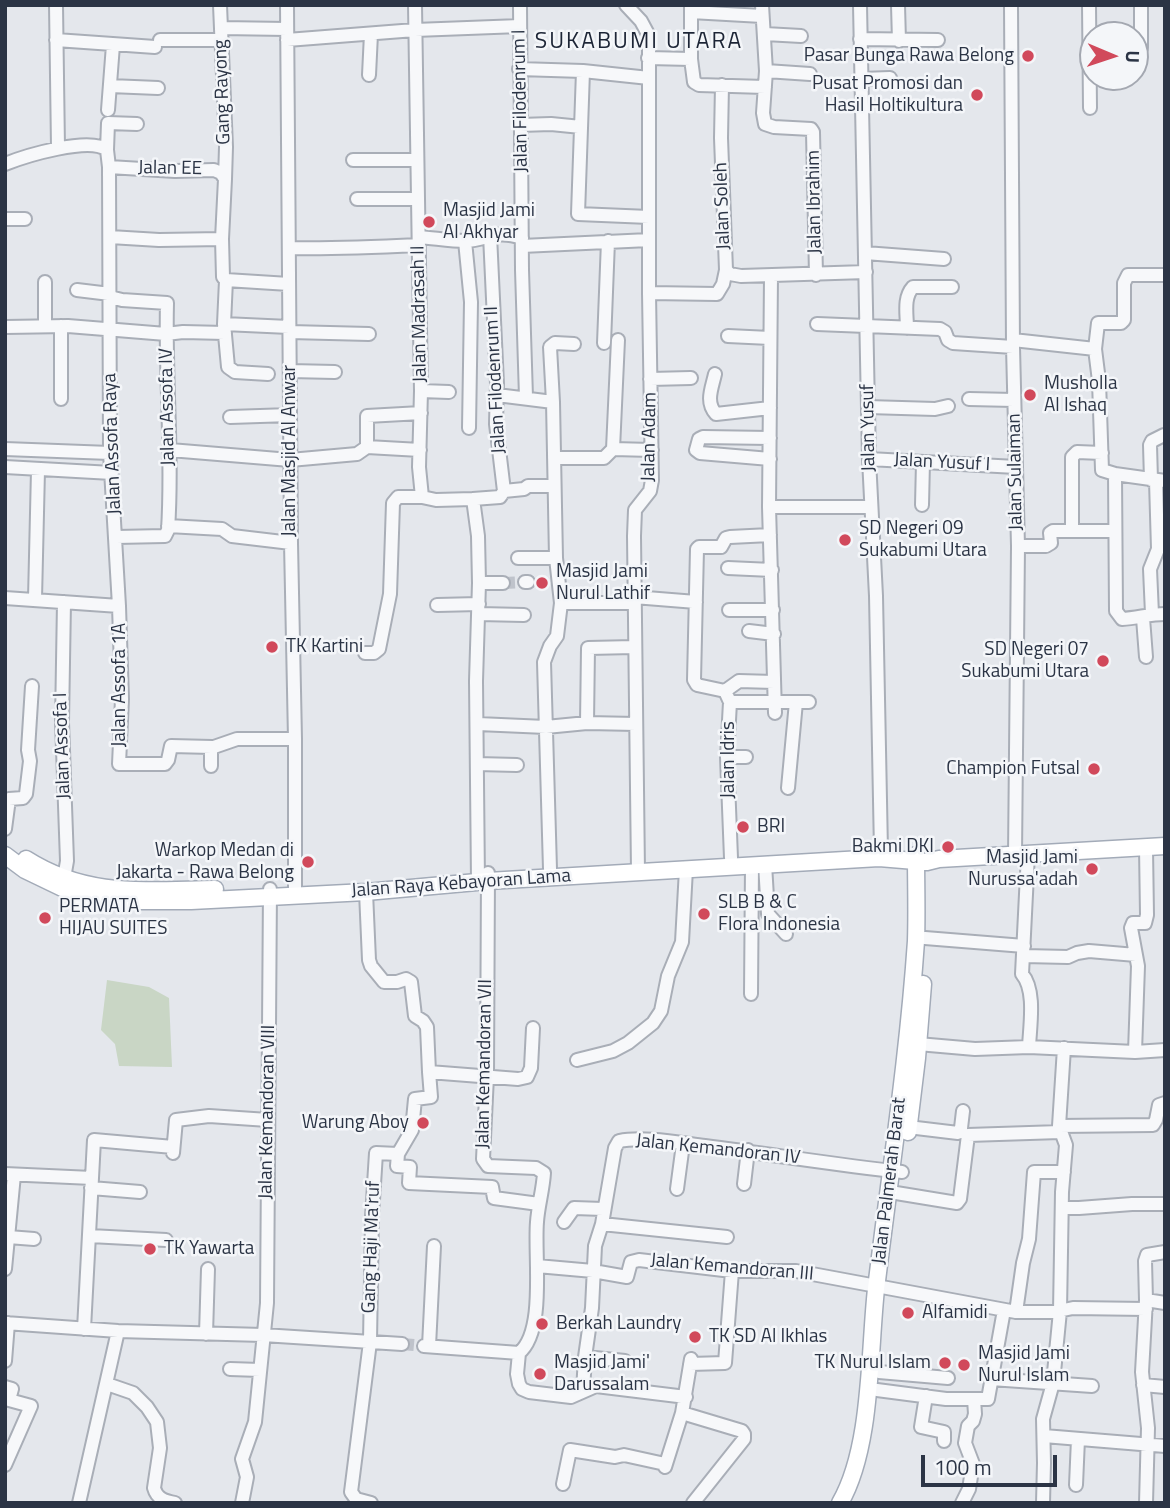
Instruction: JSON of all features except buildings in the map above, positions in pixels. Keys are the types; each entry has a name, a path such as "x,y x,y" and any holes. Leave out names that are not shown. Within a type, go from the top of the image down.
{"main road":[{"name":"Jalan Raya Kebayoran Lama","path":"5,844 63,883"},
{"path":"925,859 1165,846"},
{"name":"Jalan Raya Kebayoran Lama","path":"483,877 816,852 881,851 925,859"},
{"name":"Jalan Raya Kebayoran Lama","path":"5,855 25,870 63,883 191,895 373,888 550,869 686,869 880,858 925,859"},
{"name":"Jalan Palmerah Barat","path":"897,1171 908,1127 918,1044 925,938 925,859"},
{"name":"Jalan Palmerah Barat","path":"840,1503 849,1487 857,1459 895,1193 925,859"},
{"name":"Jalan Palmerah Barat","path":"850,1503 862,1476 877,1390 882,1288"}],"street":[{"path":"56,5 58,148"},
{"name":"Gang Rayong","path":"220,5 225,179"},
{"name":"Jalan Masjid Al Anwar","path":"287,5 295,740 294,892"},
{"name":"Jalan Madrasah II","path":"415,5 422,497"},
{"name":"Jalan Filodenrum I","path":"520,5 526,397"},
{"name":"Jalan Adam","path":"626,5 641,21 648,34 649,78 652,480 650,491 634,515 638,867"},
{"name":"Jalan Yusuf","path":"860,5 869,459 881,851"},
{"path":"898,5 899,41"},
{"name":"Jalan Sulaiman","path":"1011,5 1013,344 1024,951 1022,976 1028,982 1031,1019 1029,1047"},
{"path":"762,10 691,8 691,59 695,84 765,87"},
{"name":"Jalan Ibrahim","path":"762,10 765,34 765,124 811,129 813,132 817,275"},
{"path":"56,40 113,45 158,43 221,34 371,34 520,26"},
{"path":"369,75 371,34"},
{"path":"765,34 801,36"},
{"path":"859,39 939,40"},
{"path":"108,110 113,45"},
{"path":"648,58 691,59"},
{"path":"519,69 583,71 649,78"},
{"path":"583,71 578,214 649,217"},
{"path":"765,71 810,74"},
{"path":"861,79 890,78"},
{"name":"Jalan Soleh","path":"722,85 721,138 726,270 736,275 771,276 866,272"},
{"path":"110,86 158,88"},
{"path":"1090,91 1090,108"},
{"path":"5,164 30,154 58,148 100,146 107,150 108,124 137,124"},
{"path":"520,125 581,127"},
{"name":"Jalan EE","path":"107,150 109,167 214,170 221,173 225,179 222,271 226,280 224,329 227,365 229,370 235,372 268,374"},
{"path":"353,160 416,160"},
{"name":"Jalan Assofa Raya","path":"109,167 110,453 119,606"},
{"path":"357,200 417,199"},
{"path":"5,219 25,219"},
{"path":"290,248 345,249 419,241 465,241 490,234 503,234 522,242 649,240"},
{"name":"Jalan Filodenrum II","path":"490,234 496,424 504,491"},
{"path":"110,237 159,240 222,239"},
{"path":"465,241 471,302 469,428"},
{"path":"604,343 608,241"},
{"path":"865,253 944,259"},
{"path":"649,293 717,294 723,284 726,270"},
{"path":"1157,481 1102,470 1099,381 1095,349 1098,323 1121,323 1124,320 1124,283 1128,275 1165,275"},
{"path":"771,276 769,511 775,708"},
{"path":"226,280 289,284"},
{"path":"45,282 46,326"},
{"path":"907,328 909,290 952,287"},
{"path":"77,290 110,295 122,300 166,301 166,334 224,329 289,329 369,334"},
{"path":"817,324 943,330 948,340 953,343 1095,349"},
{"name":"Jalan Assofa IV","path":"5,327 46,326 166,334 170,450 167,531"},
{"path":"61,327 61,399"},
{"path":"728,336 770,338"},
{"path":"554,458 604,458 613,449 618,340"},
{"path":"550,869 544,662 557,636 561,603 556,558 550,347 555,343 573,344"},
{"path":"290,371 335,372"},
{"path":"715,374 710,397 711,408 716,414 770,408"},
{"path":"650,379 691,378"},
{"path":"421,391 449,392"},
{"path":"497,396 553,402"},
{"path":"970,399 1014,400"},
{"path":"868,408 935,409 948,406"},
{"path":"367,447 367,416 421,413"},
{"path":"230,417 290,415"},
{"path":"1146,657 1153,615 1150,569 1158,549 1157,481 1150,445 1164,435"},
{"path":"769,459 717,455 696,450 700,438 770,438"},
{"path":"717,455 718,438"},
{"path":"170,450 290,460 357,454 367,447 420,450"},
{"path":"5,449 110,453"},
{"path":"613,449 652,450"},
{"path":"1072,531 1072,457 1077,452 1102,453"},
{"name":"Jalan Yusuf I","path":"869,459 1016,467"},
{"path":"922,506 923,462"},
{"path":"5,467 112,473"},
{"path":"35,599 38,470"},
{"path":"1115,474 1116,611 1122,619 1153,615"},
{"path":"365,653 374,653 379,649 390,594 393,503 398,498 422,497 436,500 500,497 504,491 524,489 528,486 554,486"},
{"path":"473,499 478,536 477,764 483,877"},
{"path":"769,511 871,507"},
{"path":"116,537 167,531 222,529 232,536 291,543"},
{"path":"1018,546 1046,546 1051,543 1053,531 1114,531"},
{"path":"770,536 730,537 726,538 721,547 699,547 694,680 697,685 728,697 775,708 803,702 788,788"},
{"path":"518,558 556,558"},
{"path":"728,568 772,570"},
{"path":"479,583 503,583"},
{"path":"5,598 119,606"},
{"path":"561,603 634,600 695,602"},
{"name":"Jalan Assofa I","path":"63,883 67,861 61,667 64,601"},
{"path":"437,605 524,615"},
{"name":"Jalan Assofa 1A","path":"119,606 122,699 119,764 165,764 171,746 212,747"},
{"path":"729,610 773,610"},
{"path":"749,631 774,634"},
{"path":"587,723 588,648 634,647"},
{"path":"728,697 739,681 774,682"},
{"path":"5,829 9,799 23,798 26,794 32,686"},
{"name":"Jalan Idris","path":"728,697 727,757 731,858"},
{"path":"478,724 546,727 587,723 636,724"},
{"path":"211,766 212,747 237,739 295,740"},
{"path":"727,757 746,757"},
{"path":"477,764 517,765"},
{"path":"1135,1052 1139,996 1131,928 1133,923 1144,922 1147,915 1146,848"},
{"path":"758,865 768,914 786,934"},
{"path":"751,994 758,865"},
{"path":"577,1060 613,1051 628,1043 653,1023 661,1011 668,976 683,935 686,869"},
{"name":"Jalan Kemandoran VII","path":"483,877 487,1076 483,1161 492,1167 536,1168 542,1171 544,1177 535,1250 537,1266 533,1334 519,1353"},
{"path":"373,888 371,966 384,982 406,979 411,982 415,1016 424,1021 427,1027 431,1096 415,1099 412,1130 398,1154 397,1166 410,1167 410,1182 492,1187 493,1198 539,1204"},
{"name":"Jalan Kemandoran VIII","path":"242,1503 247,1477 242,1459 251,1436 260,1370 268,1265 270,893"},
{"path":"925,938 1068,957 1082,951 1136,955"},
{"path":"429,1072 518,1079 527,1077 531,1068 533,1028"},
{"path":"918,1044 975,1049 1029,1047 1135,1052 1165,1050"},
{"path":"1042,1503 1043,1419 1053,1383 1060,1311 1066,1145 1060,1129 1064,1048"},
{"path":"895,1193 957,1203 960,1199 968,1137 972,1134 1153,1125 1159,1105 1165,1103"},
{"path":"908,1127 958,1133 963,1111"},
{"path":"84,1329 95,1139 173,1150 176,1120 209,1116 268,1120"},
{"name":"Jalan Kemandoran IV","path":"583,1391 592,1308 595,1246 615,1148 619,1141 748,1150 897,1171"},
{"path":"677,1189 683,1144"},
{"path":"744,1184 748,1150"},
{"name":"Gang Haji Ma'ruf","path":"374,1342 372,1216 376,1153 398,1154"},
{"path":"877,1390 988,1399 1029,1239 1034,1172 1063,1172"},
{"path":"5,1269 10,1174 91,1183 140,1192"},
{"path":"1062,1208 1079,1209 1132,1203 1165,1204"},
{"path":"564,1222 574,1208 603,1209"},
{"path":"601,1224 727,1237"},
{"path":"372,1503 356,1499 351,1492 374,1342 380,1226"},
{"path":"90,1236 166,1240"},
{"path":"8,1237 34,1239"},
{"path":"434,1246 426,1346 519,1353 517,1374 522,1389 571,1397 596,1386 686,1397"},
{"path":"1146,1503 1147,1410 1142,1372 1146,1305 1145,1261 1147,1255 1165,1252"},
{"name":"Jalan Kemandoran III","path":"593,1271 627,1277 631,1262 635,1260 732,1270 796,1271 1010,1311 1060,1311 1165,1303"},
{"path":"537,1266 593,1271"},
{"path":"206,1334 208,1269"},
{"path":"563,1484 570,1450 615,1457 624,1455 665,1466 686,1397 690,1362 725,1363 732,1270"},
{"path":"5,1361 6,1323 402,1344"},
{"path":"79,1503 118,1331"},
{"path":"585,1357 625,1361"},
{"path":"230,1369 260,1370"},
{"path":"879,1372 948,1378"},
{"path":"991,1379 1092,1386"},
{"path":"107,1384 133,1393 153,1414 160,1438 155,1494 164,1501 175,1503"},
{"path":"1143,1385 1165,1387"},
{"path":"5,1387 12,1389 9,1400 31,1406 5,1465"},
{"path":"926,1396 921,1427 944,1432 944,1441"},
{"path":"962,1503 969,1489 973,1464 965,1443 968,1426 975,1414 974,1399"},
{"path":"682,1413 742,1431 744,1434 744,1439 693,1503"},
{"path":"1044,1436 1165,1446"},
{"path":"1076,1485 1078,1439"}],"green space":[{"path":"107,980 149,987 169,998 172,1067 119,1066 115,1044 101,1030"}],"tunnel":[{"path":"503,583 525,582"},
{"path":"402,1344 424,1346"}],"place":[{"name":"Pasar Bunga Rawa Belong","path":"1028,56"},
{"name":"Pusat Promosi dan Hasil Holtikultura","path":"977,95"},
{"name":"Masjid Jami Al Akhyar","path":"429,222"},
{"name":"Musholla Al Ishaq","path":"1030,395"},
{"name":"SD Negeri 09 Sukabumi Utara","path":"845,540"},
{"name":"Masjid Jami Nurul Lathif","path":"542,583"},
{"name":"TK Kartini","path":"272,647"},
{"name":"SD Negeri 07 Sukabumi Utara","path":"1103,661"},
{"name":"Champion Futsal","path":"1094,769"},
{"name":"BRI","path":"743,827"},
{"name":"Bakmi DKI","path":"948,847"},
{"name":"Warkop Medan di Jakarta - Rawa Belong","path":"308,862"},
{"name":"Masjid Jami Nurussa'adah","path":"1092,869"},
{"name":"SLB B & C Flora Indonesia","path":"704,914"},
{"name":"PERMATA HIJAU SUITES","path":"45,918"},
{"name":"Warung Aboy","path":"423,1123"},
{"name":"TK Yawarta","path":"150,1249"},
{"name":"Alfamidi","path":"908,1313"},
{"name":"Berkah Laundry","path":"542,1324"},
{"name":"TK SD Al Ikhlas","path":"695,1337"},
{"name":"TK Nurul Islam","path":"945,1363"},
{"name":"Masjid Jami Nurul Islam","path":"964,1365"},
{"name":"Masjid Jami' Darussalam","path":"540,1374"}],"district":[{"name":"SUKABUMI UTARA","path":"639,42"}]}
